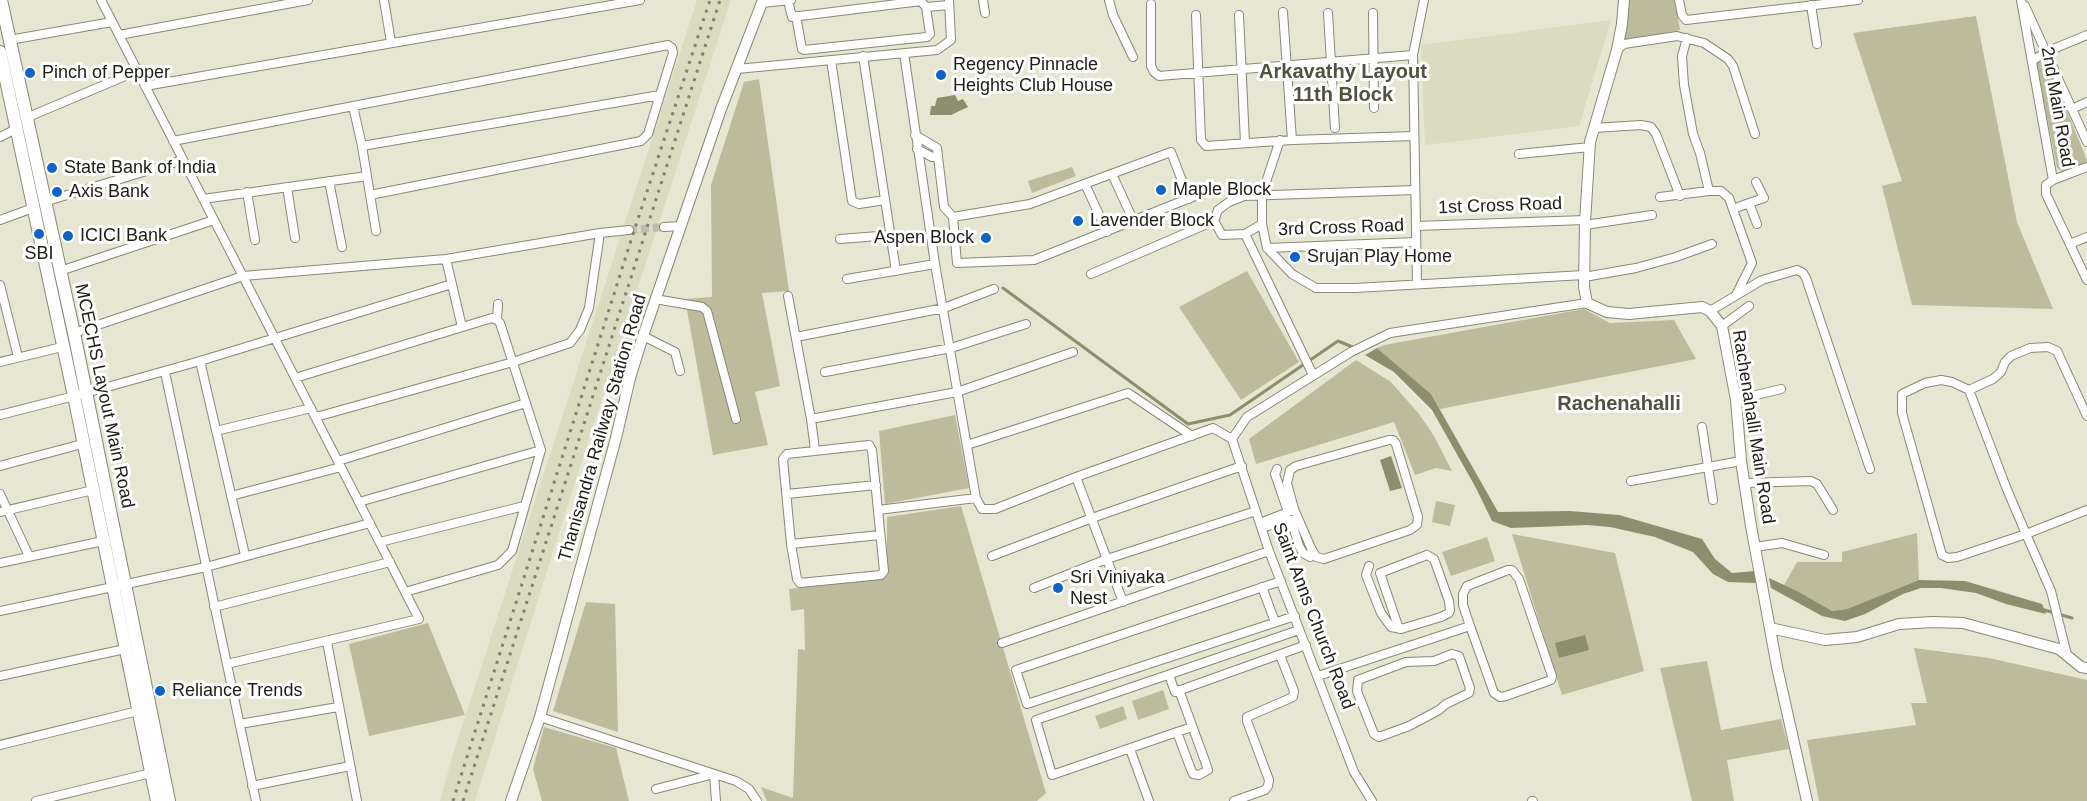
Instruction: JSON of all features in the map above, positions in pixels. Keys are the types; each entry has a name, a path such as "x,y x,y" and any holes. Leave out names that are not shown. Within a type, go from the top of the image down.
{"main road":[{"name":"MCECHS Layout Main Road","path":"1,0 9,40 7,74 16,129 60,270 74,333 82,444 103,541 118,585 125,649 157,801"},
{"name":"MCECHS Layout Main Road","path":"0,52 26,118 62,347 80,395 118,585 151,708 169,801"}],"street":[{"path":"101,0 419,619 227,664"},
{"path":"119,35 308,0"},
{"path":"384,0 391,42"},
{"path":"145,86 639,0"},
{"path":"762,2 793,0"},
{"path":"983,0 985,12"},
{"path":"1109,0 1113,15 1132,57"},
{"path":"1417,284 1413,55 1424,0"},
{"path":"904,53 935,264 976,498 982,509 995,509 1213,428 1232,439 1247,417 1352,351 1390,333 1587,303 1584,276 1585,222 1590,147 1617,50 1624,0"},
{"path":"1679,0 1682,15 1686,20 1858,0"},
{"path":"2022,0 2087,142"},
{"name":"2nd Main Road","path":"2022,0 2053,180 2046,185 2046,194 2087,280"},
{"path":"788,1 792,17 796,16 917,1 925,3 930,34 927,37 807,50 802,49 796,16"},
{"name":"Thanisandra Railway Station Road","path":"511,801 540,717 643,336 721,109 762,2"},
{"path":"737,69 937,50 951,40 949,3 926,7"},
{"path":"1151,4 1151,66 1159,76 1413,55"},
{"path":"1811,6 1817,44"},
{"path":"1283,12 1292,140"},
{"path":"1373,12 1374,108"},
{"path":"1328,13 1335,128"},
{"path":"1196,15 1201,140 1206,146 1280,140 1414,136"},
{"path":"1239,15 1245,143"},
{"path":"9,40 112,22"},
{"path":"2032,61 2046,52 2087,35"},
{"path":"1617,50 1624,44 1677,36 1704,43 1728,59 1738,78 1755,134"},
{"path":"1687,38 1682,56 1684,85 1693,134 1709,191"},
{"path":"173,141 668,45 672,48 673,54 648,134 641,141 370,195"},
{"path":"863,56 896,271"},
{"path":"831,60 852,201 859,204 885,200"},
{"path":"26,118 137,70"},
{"path":"362,146 660,95"},
{"path":"2072,109 2087,102"},
{"path":"353,106 376,231"},
{"path":"1594,128 1641,125 1650,127 1656,134 1680,196"},
{"path":"0,136 16,129"},
{"path":"915,135 937,148 944,207 953,217 957,263 1034,260 1200,194"},
{"path":"1280,140 1262,194 1262,224 1267,248 1292,274 1316,288 1584,276 1636,268 1712,244"},
{"path":"1519,154 1590,147"},
{"path":"917,149 945,163 949,199"},
{"path":"953,217 1030,204 1171,152 1189,199"},
{"path":"0,220 39,205 183,160"},
{"path":"2053,180 2087,167"},
{"path":"1112,174 1134,222"},
{"path":"203,198 367,176"},
{"path":"329,181 342,247"},
{"path":"1732,209 1764,198 1756,182"},
{"path":"1085,184 1107,232"},
{"path":"287,187 295,238"},
{"path":"1091,274 1214,221 1218,210 1228,202 1244,196 1415,190"},
{"path":"1660,197 1709,191 1725,193 1752,263 1736,295"},
{"path":"247,192 255,240"},
{"path":"1749,203 1758,224"},
{"name":"1st Cross Road","path":"1416,226 1585,222 1652,215"},
{"path":"60,270 214,220"},
{"path":"1214,221 1222,235 1245,234 1262,224"},
{"path":"664,227 681,226"},
{"path":"74,333 243,276 446,259 629,230"},
{"path":"316,417 513,362 570,343 580,330 589,308 600,233"},
{"path":"1245,234 1313,375"},
{"path":"840,239 891,235"},
{"path":"2070,244 2087,237"},
{"name":"3rd Cross Road","path":"1267,248 1416,242"},
{"path":"446,259 462,327"},
{"path":"847,279 935,264"},
{"path":"1710,311 1762,280 1797,270 1806,278 1870,469"},
{"path":"0,415 165,372 452,284"},
{"path":"0,285 18,357"},
{"path":"796,337 944,308 994,289"},
{"path":"788,296 815,450"},
{"path":"655,299 702,307 707,311 736,419"},
{"name":"Rachenahalli Main Road","path":"1587,303 1607,312 1629,314 1702,307 1710,311 1722,326 1736,400 1741,461 1762,589 1807,801"},
{"path":"405,592 498,565 512,551 541,450 497,320 498,304"},
{"path":"1722,326 1749,306"},
{"path":"295,378 492,318 497,320"},
{"path":"825,372 951,348 1026,324"},
{"path":"643,336 675,352 680,371"},
{"path":"0,362 62,347"},
{"path":"1969,390 1993,379 2001,372 2005,362 2011,356 2030,348 2048,347 2057,351 2087,416"},
{"path":"811,419 957,392 1073,352"},
{"path":"200,361 245,555"},
{"path":"165,372 256,801"},
{"path":"2067,655 2051,591 2026,534 1969,390 1952,382 1941,380 1925,383 1902,394 1902,413 1942,555 1948,558 1957,557 2026,534 2087,510"},
{"path":"1736,400 1781,389"},
{"path":"967,445 1128,393 1192,436"},
{"path":"231,496 340,464 526,403"},
{"path":"216,431 311,408"},
{"path":"1702,427 1713,500"},
{"name":"Saint Anns Church Road","path":"1232,439 1269,552 1299,630 1354,771 1372,801"},
{"path":"1277,469 1275,474 1293,516 1316,557 1324,559 1410,530 1417,525 1418,518 1396,444 1393,440 1389,440 1296,466 1290,470 1287,483 1293,516 1299,546 1303,554 1310,557"},
{"path":"0,466 82,444"},
{"path":"868,445 872,450 884,571 881,575 800,583 797,579 791,544 783,459 786,454 815,450 868,445"},
{"path":"359,502 541,450"},
{"path":"1631,481 1741,461"},
{"path":"992,556 1092,518 1242,466"},
{"path":"1076,477 1123,602"},
{"path":"1745,483 1811,481 1817,484 1833,510"},
{"path":"787,494 876,485"},
{"path":"4,511 93,490"},
{"path":"0,494 4,511 28,556"},
{"path":"878,510 976,498"},
{"path":"380,542 524,506"},
{"path":"1034,588 1107,559 1256,511"},
{"path":"1261,525 1293,516"},
{"path":"0,610 206,567 370,523"},
{"path":"791,544 880,535"},
{"path":"0,562 103,541"},
{"path":"1755,547 1782,543 1824,555"},
{"path":"1002,643 1269,552"},
{"path":"1401,629 1380,573 1431,555 1449,602 1445,615 1448,633"},
{"path":"214,607 390,562"},
{"path":"1369,566 1366,575 1381,613 1391,627 1401,629 1452,611 1454,603 1444,572"},
{"path":"1512,570 1520,579 1551,671 1551,680 1500,697 1494,693 1470,626 1463,605 1464,590 1467,586 1512,570"},
{"path":"1281,581 1016,670 1027,704 1295,616"},
{"path":"1262,587 1275,622"},
{"path":"1770,628 1825,640 1857,637 1899,624 1963,622 2059,649 2081,667 2087,668"},
{"path":"1318,676 1470,626"},
{"path":"1192,726 1052,775 1036,720 1299,630"},
{"path":"327,642 357,801"},
{"path":"1178,691 1306,645"},
{"path":"1401,648 1406,662"},
{"path":"0,676 125,649"},
{"path":"1456,654 1470,691 1409,726 1387,735 1377,736 1371,730 1357,691 1358,680 1406,662 1434,661 1456,654"},
{"path":"1234,801 1265,790 1268,786 1269,780 1247,717 1293,697 1294,691 1280,655"},
{"path":"1172,674 1205,760 1208,770 1204,774 1199,776 1194,774 1177,732"},
{"path":"240,724 338,707"},
{"path":"0,745 151,708"},
{"path":"540,717 736,781 749,789 757,801"},
{"path":"1130,749 1149,801"},
{"path":"252,786 350,766"},
{"path":"36,801 151,773"},
{"path":"656,789 714,774"},
{"path":"714,774 716,801"}],"shaded area":[{"path":"697,0 731,0 568,504 475,801 440,801 453,754"},
{"path":"1625,0 1675,0 1680,30 1624,41"},
{"path":"1976,16 2017,222 2053,309 1912,305 1882,186 1902,181 1853,33"},
{"path":"1611,20 1579,126 1425,145 1421,45"},
{"path":"2041,57 2045,58 2087,160 2086,164 2064,173 2057,168 2036,61"},
{"path":"759,79 789,291 762,293 780,386 755,392 768,445 713,455 685,299 712,297 711,185 744,82"},
{"path":"955,95 958,101 963,99 968,107 951,115 930,115 931,106 935,106 937,98"},
{"path":"1072,167 1076,176 1032,193 1028,181"},
{"path":"1247,271 1299,362 1241,400 1179,307"},
{"path":"1584,309 1610,323 1674,320 1696,359 1440,409 1431,394 1377,348 1384,345"},
{"path":"1377,348 1431,394 1498,512 1570,511 1619,515 1702,539 1715,559 1732,573 1755,571 1757,583 1728,582 1713,574 1693,552 1655,537 1610,527 1587,525 1511,528 1492,521 1432,410 1394,372 1365,355"},
{"path":"1356,360 1391,382 1419,414 1434,436 1452,471 1436,468 1415,475 1394,422 1256,464 1249,439"},
{"path":"955,415 969,488 885,504 879,431"},
{"path":"1391,456 1402,488 1390,491 1380,460"},
{"path":"1436,501 1455,505 1450,526 1432,522"},
{"path":"961,506 1046,793 1037,801 767,801 761,787 793,798 798,649 805,650 804,609 791,611 789,589 887,576 887,517"},
{"path":"1917,533 1919,580 1847,609 1832,611 1784,585 1797,562 1842,562 1842,552"},
{"path":"1512,534 1615,553 1644,671 1562,695"},
{"path":"1487,537 1495,561 1451,576 1442,552"},
{"path":"1769,578 1832,611 1847,609 1919,580 1965,581 2042,604 2046,614 2006,604 1976,593 1941,588 1921,588 1845,621 1822,616 1771,588"},
{"path":"586,602 615,604 618,732 553,711"},
{"path":"428,623 465,715 369,736 349,644"},
{"path":"1585,635 1589,650 1559,658 1555,643"},
{"path":"1914,648 1989,658 2087,680 2087,801 1819,801 1807,740 1916,725 1911,703 1927,703"},
{"path":"1707,661 1721,730 1781,719 1789,749 1727,760 1734,801 1692,801 1660,668"},
{"path":"1163,690 1169,709 1138,720 1132,701"},
{"path":"1123,706 1127,719 1100,729 1095,716"},
{"path":"544,727 616,748 629,801 542,801 533,769"}],"waterway":[{"path":"1003,288 1188,424 1230,415 1338,341 1355,348"},
{"path":"2041,609 2072,618"}],"tunnel":[{"path":"629,230 664,227"}],"railway":[{"path":"453,801 710,0"},
{"path":"463,801 720,0"}],"place":[{"name":"Pinch of Pepper","path":"30,73"},
{"name":"Regency Pinnacle Heights Club House","path":"941,75"},
{"name":"State Bank of India","path":"52,168"},
{"name":"Maple Block","path":"1161,190"},
{"name":"Axis Bank","path":"57,192"},
{"name":"Lavender Block","path":"1078,221"},
{"name":"SBI","path":"39,234"},
{"name":"ICICI Bank","path":"68,236"},
{"name":"Aspen Block","path":"986,238"},
{"name":"Srujan Play Home","path":"1295,257"},
{"name":"Sri Viniyaka Nest","path":"1058,588"},
{"name":"Reliance Trends","path":"160,691"}],"district":[{"name":"Arkavathy Layout 11th Block","path":"1343,84"},
{"name":"Rachenahalli","path":"1619,404"}]}
